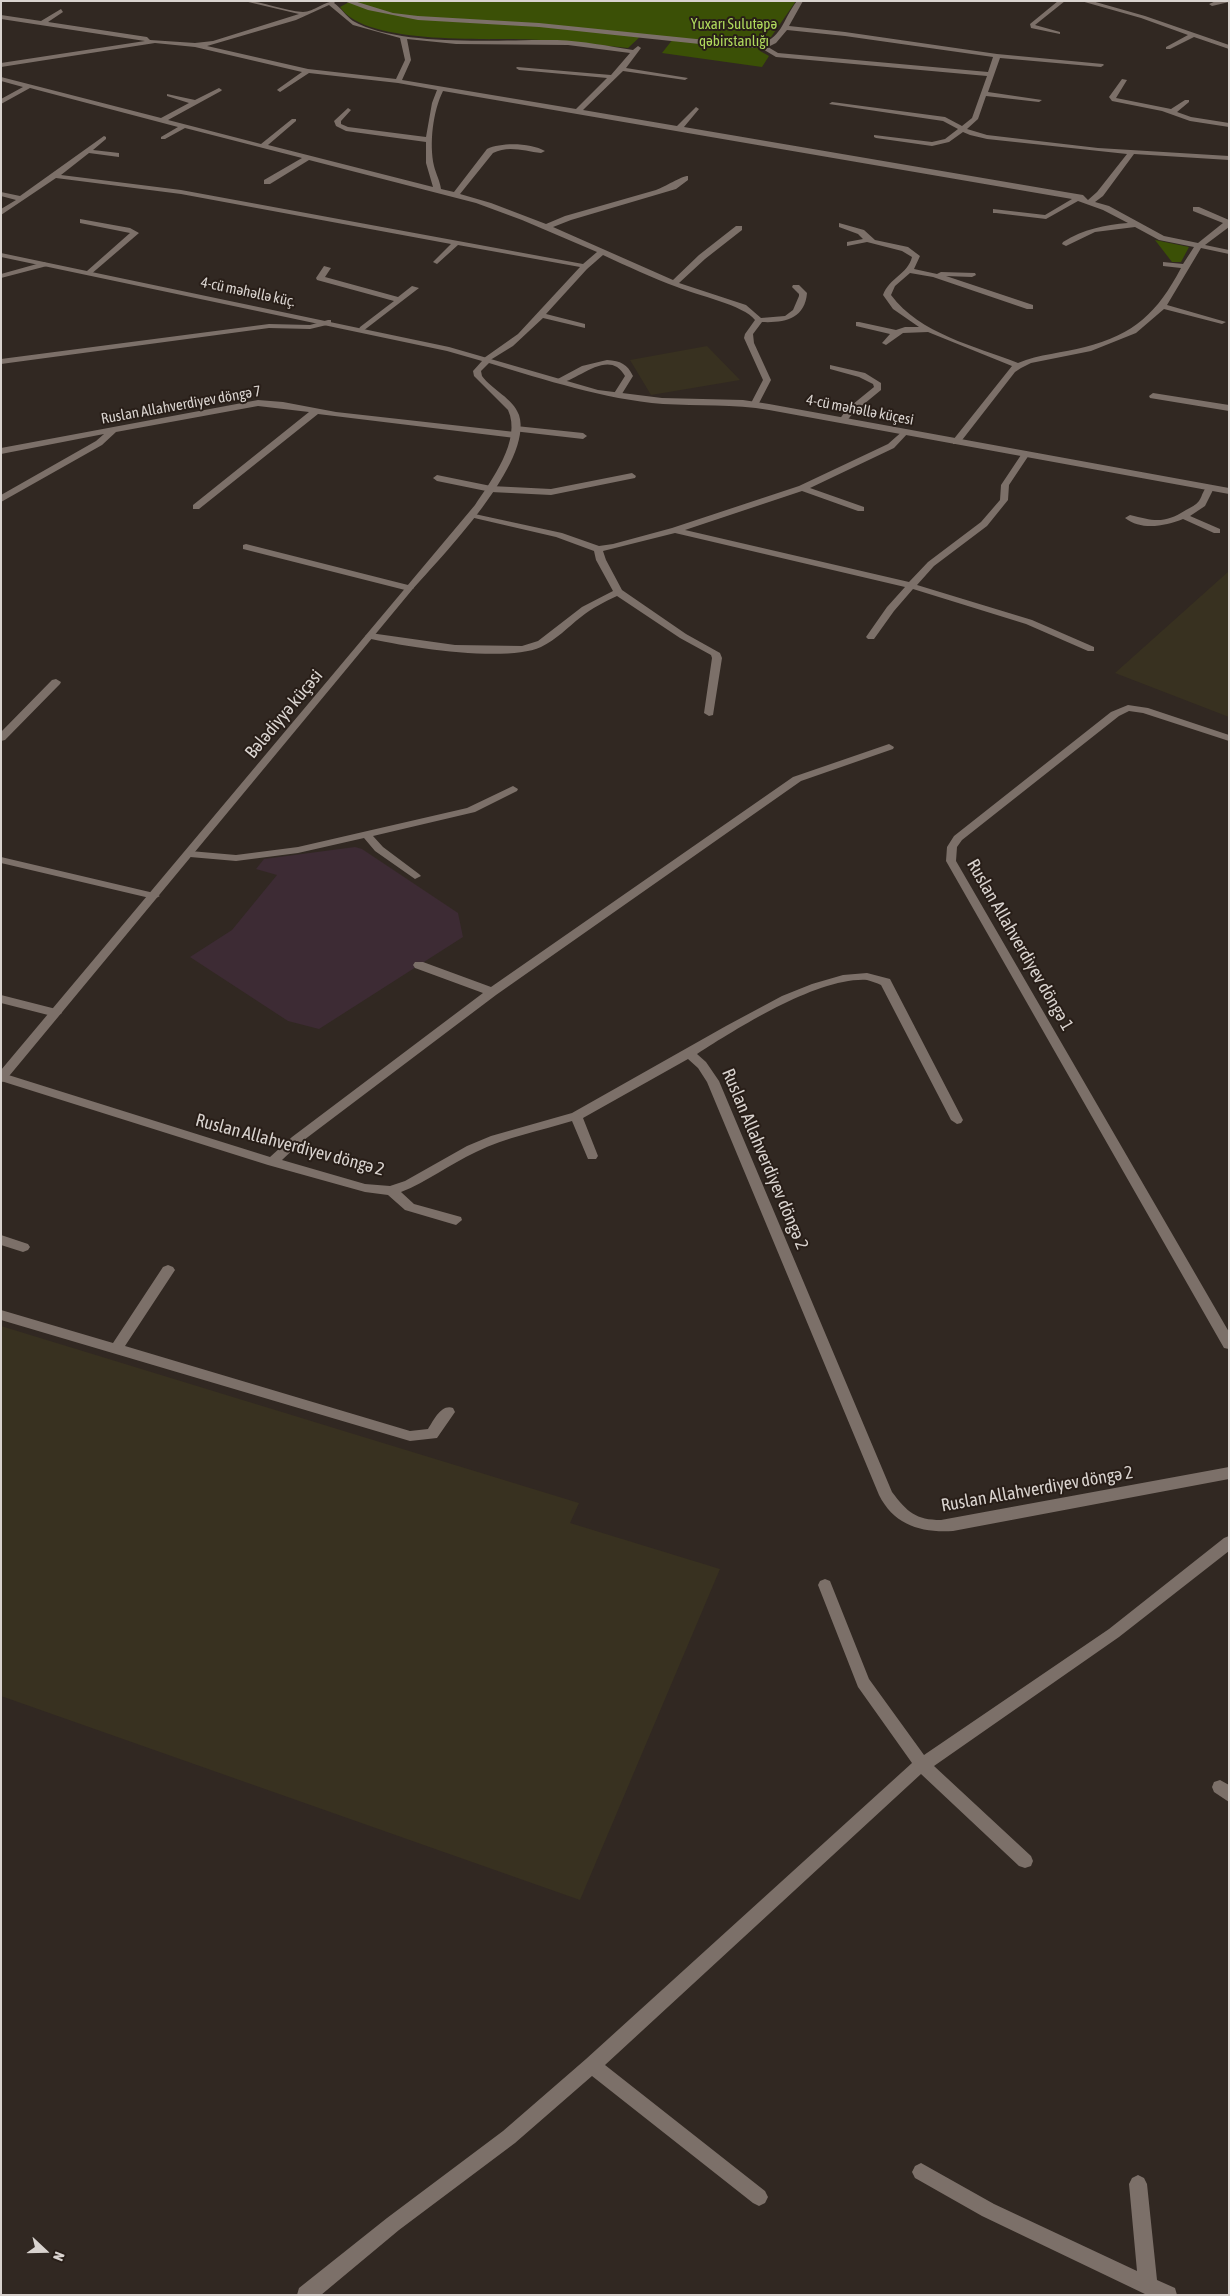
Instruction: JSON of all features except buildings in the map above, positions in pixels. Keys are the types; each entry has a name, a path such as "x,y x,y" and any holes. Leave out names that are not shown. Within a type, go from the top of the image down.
{"street":[{"path":"247,1 305,14"},
{"path":"347,1 378,11 410,17 550,26 764,47 776,55 990,74"},
{"path":"764,47 787,28 795,7 800,1"},
{"path":"1058,33 1033,27 1032,25 1062,1"},
{"path":"1084,1 1143,17 1229,47"},
{"path":"1212,4 1227,1"},
{"path":"194,45 244,35 305,14 331,2 340,14 356,25 403,37 575,43 634,52"},
{"path":"43,23 61,11"},
{"path":"1143,17 1159,11"},
{"path":"1,17 154,41 194,45 308,71 441,88 678,130 1080,197 1138,224 1162,238 1229,252"},
{"path":"787,28 845,34 997,56 1101,65"},
{"path":"1168,48 1193,35"},
{"path":"398,81 408,60 403,37"},
{"path":"577,112 621,69 648,37"},
{"path":"1,65 154,41"},
{"path":"876,136 938,144 948,141 975,119 997,56"},
{"path":"519,68 613,77"},
{"path":"621,69 685,78"},
{"path":"280,90 308,71"},
{"path":"1,79 456,194 546,227 602,252 747,310 756,315 759,320"},
{"path":"1124,80 1112,97 1114,100 1172,112 1190,119 1229,125"},
{"path":"1,102 29,86"},
{"path":"437,190 429,162 436,98 441,88"},
{"path":"162,120 219,90"},
{"path":"983,94 1038,100"},
{"path":"169,95 194,102"},
{"path":"1172,112 1187,101"},
{"path":"832,104 945,118 972,134 988,137 1132,152 1229,158"},
{"path":"678,130 696,109"},
{"path":"348,110 337,121 338,125 346,129 430,140"},
{"path":"263,146 294,120"},
{"path":"632,131 639,123"},
{"path":"163,138 184,126"},
{"path":"1,213 55,176 104,138"},
{"path":"456,194 490,151 498,147 541,151"},
{"path":"86,151 116,155"},
{"path":"1091,201 1100,194 1132,152"},
{"path":"267,182 308,158"},
{"path":"55,176 182,192 358,226 458,242 584,266"},
{"path":"546,227 568,218 660,192 673,187 685,178"},
{"path":"1,194 22,199"},
{"path":"996,211 1046,217 1080,197"},
{"path":"1196,209 1229,223"},
{"path":"83,221 130,230 135,233 90,273"},
{"path":"956,442 1007,377 1018,366 1030,361 1088,349 1122,338 1133,331 1162,306 1170,296 1199,245 1229,223"},
{"path":"1066,244 1082,232 1138,224"},
{"path":"842,225 861,232 868,240"},
{"path":"675,282 702,257 739,228"},
{"path":"850,244 868,240 912,252 916,256 911,271"},
{"path":"437,262 458,242"},
{"path":"515,432 516,418 510,405 479,379 477,374 480,366 504,350 541,315 584,266 602,252"},
{"name":"4-cü məhəllə küç.","path":"1,256 328,322 487,360"},
{"path":"1,276 44,264"},
{"path":"1166,264 1186,266"},
{"path":"328,268 320,278 399,300"},
{"path":"1018,366 954,342 930,330 897,308 887,295 888,288 894,281 911,271 934,275 1030,306"},
{"path":"934,275 972,275"},
{"path":"759,320 786,319 796,313 803,298 803,294 796,287"},
{"path":"364,330 415,288"},
{"path":"1162,306 1222,322"},
{"path":"541,315 582,326"},
{"path":"754,405 767,380 765,371 748,341 749,334 759,320"},
{"path":"1,362 270,326 310,327 328,322"},
{"path":"859,324 894,332 930,330"},
{"path":"886,343 894,332"},
{"name":"4-cü məhəllə küçesi","path":"487,360 558,381 617,395 662,401 754,405 1229,491"},
{"path":"558,381 597,363 621,365 628,370 629,376 617,395"},
{"path":"833,367 862,375 877,383 878,388 850,411 843,420"},
{"path":"1153,396 1229,408"},
{"name":"Ruslan Allahverdiyev döngə 7","path":"1,451 112,432 258,403 284,405 315,412 515,432 583,436"},
{"path":"196,507 315,412"},
{"path":"1,499 99,444 112,432"},
{"name":"Bələdiyyə küçəsi","path":"2,1078 409,588 472,515 503,469 515,432"},
{"path":"472,515 559,535 598,549 675,530 802,488 890,446 905,432"},
{"path":"871,637 890,609 931,564 984,524 1004,500 1005,485 1026,454"},
{"path":"437,478 491,489 551,492 632,476"},
{"path":"802,488 861,508"},
{"path":"1130,518 1151,524 1162,524 1183,516 1202,504 1210,488"},
{"path":"1183,516 1217,531"},
{"path":"675,530 912,586 1029,622 1091,649"},
{"path":"246,547 409,588"},
{"path":"598,549 601,560 618,592 683,636 715,653 717,658 709,713"},
{"path":"370,636 413,643 506,651 527,650 538,645 583,610 618,592"},
{"path":"1,738 56,682"},
{"name":"Ruslan Allahverdiyev döngə 1","path":"1229,738 1144,710 1128,708 1115,714 958,838 952,848 951,861 1229,1344"},
{"path":"272,1162 296,1140 492,992 797,779 888,746"},
{"path":"190,854 220,858 263,856 471,810 513,789"},
{"path":"366,834 379,849 415,876"},
{"path":"1,860 154,896"},
{"path":"419,965 492,992"},
{"path":"689,1053 760,1011 785,999 819,986 871,975 886,982 957,1120"},
{"path":"1,999 56,1014"},
{"name":"Ruslan Allahverdiyev döngə 2","path":"2,1078 272,1162 365,1188 391,1191 409,1184 487,1142 576,1116 689,1053 702,1065 713,1081 886,1495 897,1510 911,1521 929,1527 953,1525 1229,1473"},
{"path":"576,1116 592,1156"},
{"path":"391,1191 410,1207 456,1220"},
{"path":"1,1240 23,1247"},
{"path":"116,1349 168,1270"},
{"path":"1,1315 410,1436 432,1434 448,1412"},
{"path":"306,2295 393,2224 509,2136 592,2065 870,1809 922,1765 1114,1633 1229,1542"},
{"path":"825,1585 863,1682 922,1765 1025,1861"},
{"path":"592,2065 759,2197"},
{"path":"921,2172 988,2210 1168,2295"},
{"path":"1138,2184 1148,2285"}],"shaded area":[{"path":"707,346 740,380 651,395 630,360"},
{"path":"1229,571 1229,717 1115,673"},
{"path":"355,847 362,849 458,913 463,937 319,1029 288,1021 190,957 232,930 277,875 256,869 264,859"},
{"path":"1,1326 579,1503 570,1523 720,1569 580,1900 1,1696"}],"green space":[{"name":"Yuxarı Sulutəpə qəbirstanlığı","path":"351,1 796,1 771,37 766,37 760,51 769,56 762,67 662,53 673,39 643,34 628,48 520,39 464,39 403,34 376,29 354,20 340,7"},
{"path":"1155,240 1189,247 1181,262 1172,262"}]}
